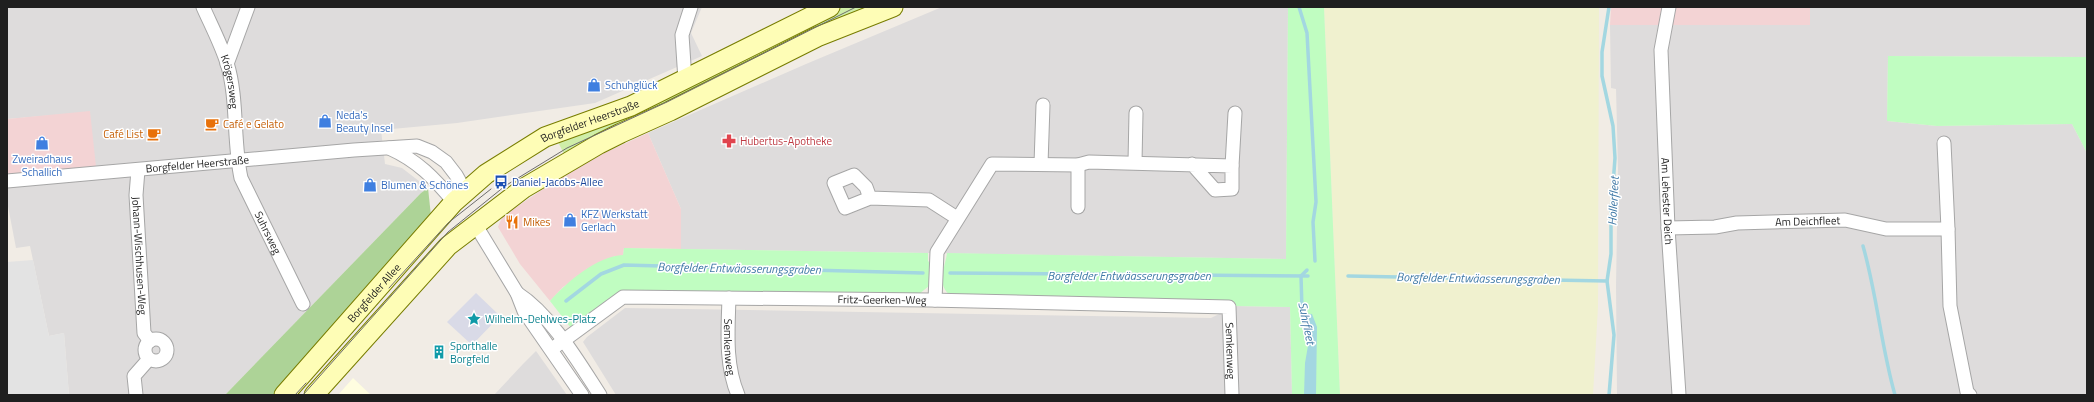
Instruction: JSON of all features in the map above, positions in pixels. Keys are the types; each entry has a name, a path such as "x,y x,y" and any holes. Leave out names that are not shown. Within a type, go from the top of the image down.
{"main road":[{"name":"Borgfelder Heerstraße","path":"459,197 486,174 545,137 631,106 830,7"},
{"name":"Borgfelder Heerstraße","path":"475,224 524,188 598,144 810,41 893,7"},
{"path":"459,197 475,224"},
{"name":"Borgfelder Allee","path":"284,395 459,197"},
{"name":"Borgfelder Allee","path":"314,395 421,274 448,246 475,224"}],"street":[{"name":"Krögersweg","path":"203,7 227,64 235,114 237,161"},
{"path":"227,64 248,7"},
{"path":"685,80 682,35 691,7"},
{"name":"Am Lehester Deich","path":"1669,7 1661,50 1668,228 1679,395"},
{"path":"1041,164 1042,105"},
{"path":"1135,162 1136,113"},
{"path":"1192,164 1215,190 1232,189 1235,113"},
{"path":"1944,143 1950,306 1967,392 1970,395"},
{"name":"Borgfelder Heerstraße","path":"7,181 417,146 432,152 446,162 456,175 459,197"},
{"path":"388,148 417,163 436,181 459,197"},
{"name":"Suhrsweg","path":"237,161 247,193 303,304"},
{"path":"935,300 937,252 992,164 1078,165 1088,162 1135,162 1232,166"},
{"path":"1078,165 1078,207"},
{"name":"Johann-Wischhusen-Weg","path":"138,170 136,196 144,333 150,341 146,345 145,352 149,358"},
{"path":"870,198 929,200 957,218"},
{"name":"Am Deichfleet","path":"1668,228 1714,227 1737,223 1845,220 1886,229 1948,229"},
{"path":"475,224 517,293 524,311 552,349 582,395"},
{"path":"517,293 531,302 563,340 600,395"},
{"name":"Fritz-Geerken-Weg","path":"552,349 623,297 935,300 1229,308"},
{"name":"Semkenweg","path":"729,298 728,357 732,380 738,395"},
{"name":"Semkenweg","path":"1229,308 1232,395"},
{"path":"136,395 134,376 149,358 155,361 162,360 166,356 167,350 162,341 156,339 150,341"}],"shaded area":[{"path":"7,7 702,7 691,33 702,56 595,103 457,123 381,130 385,164 402,168 428,188 421,193 225,395 69,395 64,333 49,336 30,246 16,248 7,201 7,184 90,112 7,119"},
{"path":"942,7 1288,7 1286,259 681,249 681,209 648,133"},
{"path":"1611,7 1810,7 1810,25 1610,25"},
{"path":"1810,7 2087,7 2087,57 1888,56 1887,121 1937,126 2072,124 2087,153 2087,395 1617,395 1616,286 1618,168 1616,89 1611,88 1610,25 1810,25"},
{"path":"90,111 97,176 7,184 7,119"},
{"path":"648,133 681,209 681,249 624,248 623,256 615,256 563,287 550,301 520,264 498,227 503,216 591,159"},
{"path":"33,260 49,336 64,333 69,395 7,395 7,262"},
{"name":"Wilhelm-Dehlwes-Platz","path":"476,293 500,316 472,345 447,322"},
{"path":"1235,306 1290,307 1292,395 616,395 583,342 587,337 625,308 1211,318"},
{"path":"536,351 567,395 494,395 523,364"},
{"path":"353,378 371,395 338,395"}],"green space":[{"path":"838,7 876,7 565,156 557,140"},
{"path":"1288,7 1324,7 1340,395 1292,395 1290,307 1235,306 1235,302 950,295 946,291 943,286 942,276 947,253 1286,259"},
{"path":"1324,7 1599,7 1598,307 1593,395 1340,395"},
{"path":"1888,56 2087,57 2087,153 2072,124 1937,126 1887,121"},
{"path":"428,188 431,216 274,395 225,395 421,193"},
{"path":"624,248 928,253 928,261 930,263 929,286 919,294 621,292 571,328 550,301 583,271 613,256 623,255"}],"water":[{"path":"1303,313 1312,314 1317,327 1316,395 1304,395 1305,363 1309,340 1303,327"}],"waterway":[{"path":"1299,7 1307,33 1316,202 1313,222 1315,261"},
{"name":"Hollerfleet","path":"1609,7 1602,52 1602,76 1613,126 1615,158 1611,212 1611,254 1607,281 1614,335 1609,395"},
{"path":"1863,246 1895,395"},
{"name":"Borgfelder Entwäasserungsgraben","path":"566,301 601,274 624,265 923,273"},
{"name":"Borgfelder Entwäasserungsgraben","path":"1301,276 1307,270"},
{"name":"Borgfelder Entwäasserungsgraben","path":"950,273 1308,276"},
{"name":"Suhrfleet","path":"1301,276 1302,310 1305,316"},
{"name":"Borgfelder Entwäasserungsgraben","path":"1348,276 1607,281"}],"tram line":[{"path":"303,395 448,232 505,186 567,148 667,102 856,7"},
{"path":"389,288 448,223 491,189"},
{"path":"295,395 306,383"}],"place":[{"name":"Schuhglück","path":"594,85"},
{"name":"Neda's Beauty Insel","path":"325,121"},
{"name":"Café e Gelato","path":"212,124"},
{"name":"Café List","path":"154,134"},
{"name":"Hubertus-Apotheke","path":"729,141"},
{"name":"Zweiradhaus Schallich","path":"42,143"},
{"name":"Daniel-Jacobs-Allee","path":"501,182"},
{"name":"Blumen & Schönes","path":"370,185"},
{"name":"KFZ Werkstatt Gerlach","path":"570,220"},
{"name":"Mikes","path":"512,222"},
{"name":"Wilhelm-Dehlwes-Platz","path":"474,319"},
{"name":"Sporthalle Borgfeld","path":"439,352"}]}
